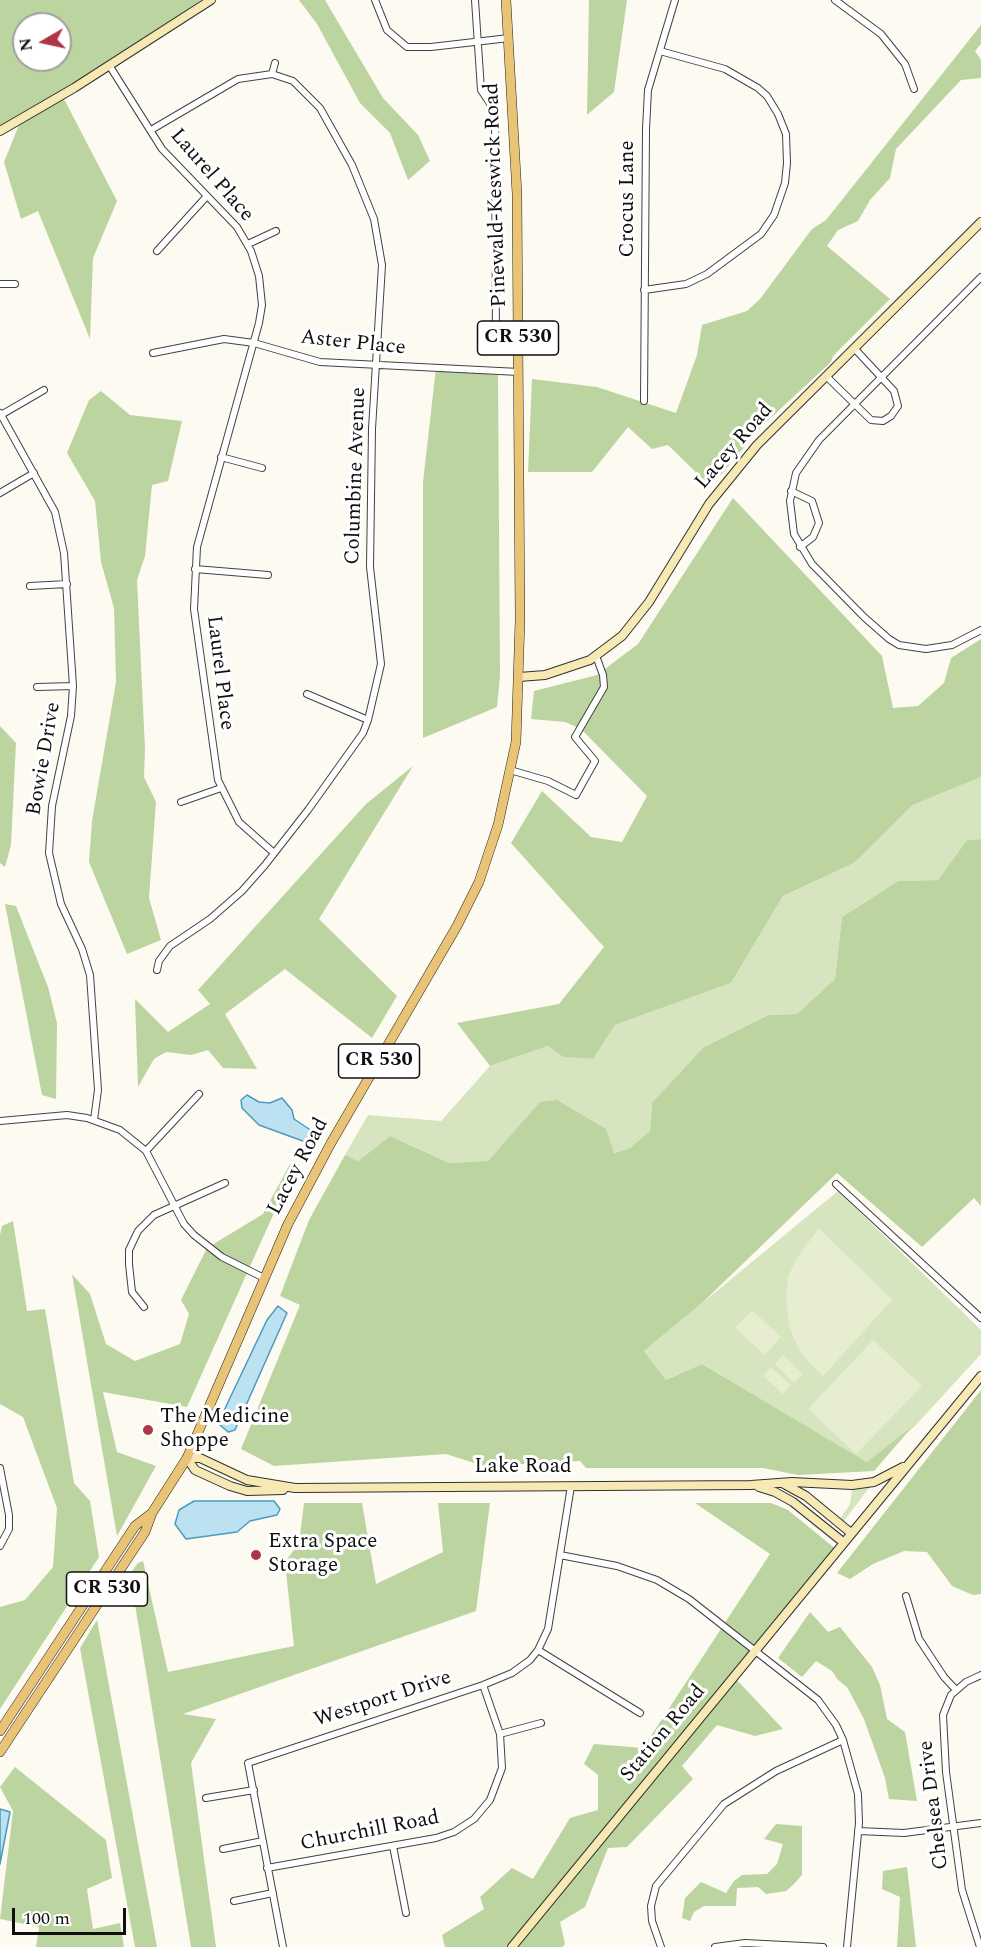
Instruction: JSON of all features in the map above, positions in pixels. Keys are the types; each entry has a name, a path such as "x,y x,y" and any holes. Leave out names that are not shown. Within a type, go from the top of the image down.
{"main road":[{"name":"Pinewald-Keswick Road","path":"506,0 517,194 519,676"},
{"name":"CR 530","path":"510,770 516,742 519,676"},
{"name":"Lacey Road","path":"0,1731 58,1662 145,1533 152,1513 187,1458 288,1224 316,1169 458,926 479,882 492,844 510,770"},
{"name":"Lacey Road","path":"0,1752 49,1657 135,1526 152,1513"},
{"path":"49,1657 58,1662"}],"street":[{"path":"0,131 211,0"},
{"path":"375,0 387,30 407,47 431,47 509,38"},
{"path":"475,0 481,90 490,99 495,111 496,346"},
{"name":"Crocus Lane","path":"644,401 645,129 648,90 675,0"},
{"path":"836,0 881,34 905,64 914,89"},
{"path":"644,290 686,284 707,274 760,234 774,216 785,183 787,163 786,134 778,114 767,96 758,88 725,69 660,51"},
{"path":"151,130 238,79 272,74 275,63"},
{"name":"Laurel Place","path":"109,65 169,157 237,227 248,244 261,290 262,305 254,343 197,547 195,569 197,639 212,753 221,788 239,822 274,853"},
{"name":"Columbine Avenue","path":"157,970 163,955 170,946 218,912 242,891 274,853 342,762 368,720 381,664 370,567 370,488 382,265 374,219 366,196 320,108 293,81 272,74"},
{"path":"157,251 207,196"},
{"name":"Lacey Road","path":"519,676 545,675 596,656 622,636 649,602 709,504 734,471 757,445 981,222"},
{"path":"248,244 276,231"},
{"path":"981,277 881,377 804,459 791,491 791,520 800,547 812,564 864,617 898,645 918,649 952,645 981,630"},
{"path":"0,284 15,284"},
{"name":"Aster Place","path":"153,352 224,339 254,343 320,362 519,372"},
{"path":"826,376 871,420 883,421 891,416 898,406 898,397 854,348"},
{"path":"1,414 44,390"},
{"name":"Bowie Drive","path":"1,414 55,512 61,531 67,584 73,686 71,716 52,806 49,853 62,904 82,949 90,975 98,1090 94,1120"},
{"path":"221,457 262,468"},
{"path":"0,493 34,473"},
{"path":"791,491 813,501 819,523 813,537 800,547"},
{"path":"195,569 268,575"},
{"path":"30,586 67,584"},
{"path":"510,770 548,781 576,795 595,761 575,737 604,687 603,675 596,656"},
{"path":"37,687 73,686"},
{"path":"307,694 368,720"},
{"path":"181,802 221,788"},
{"path":"146,1151 199,1094"},
{"path":"0,1121 52,1115 94,1120 120,1130 146,1151 184,1224 206,1247 264,1278"},
{"path":"144,1307 132,1292 129,1250 138,1231 146,1221 174,1205 225,1183"},
{"path":"836,1184 981,1318"},
{"path":"843,1542 981,1376"},
{"name":"Lake Road","path":"187,1458 195,1470 247,1491 269,1492 295,1488 782,1484 806,1496 851,1533"},
{"path":"782,1484 864,1484 909,1464"},
{"path":"0,1468 9,1515 9,1529 0,1546"},
{"name":"Lake Road","path":"751,1485 786,1497 843,1542"},
{"name":"Westport Drive","path":"283,1947 248,1763 483,1685 518,1670 538,1650 548,1629 571,1486"},
{"name":"Station Road","path":"512,1947 843,1542"},
{"path":"560,1555 617,1566 657,1580 689,1599 818,1700 837,1725 858,1794 858,1831 847,1947"},
{"path":"906,1596 919,1640 944,1677 956,1690 981,1675"},
{"path":"538,1650 640,1713"},
{"name":"Churchill Road","path":"267,1868 393,1846 454,1832 481,1812 497,1786 502,1768 500,1734 483,1685"},
{"name":"Chelsea Drive","path":"956,1690 946,1703 943,1714 962,1890 980,1947"},
{"path":"500,1734 541,1723"},
{"path":"661,1947 652,1921 651,1906 656,1886 724,1804 776,1771 843,1740"},
{"path":"206,1798 254,1790"},
{"path":"858,1831 904,1833 981,1823"},
{"path":"223,1849 263,1841"},
{"path":"393,1846 406,1912"},
{"path":"234,1901 273,1893"},
{"path":"715,1947 745,1943 823,1947"}],"green space":[{"path":"0,0 201,0 63,97 117,201 93,258 90,339 38,211 21,219 4,162 19,125 0,132"},
{"path":"299,0 325,0 383,98 418,135 430,161 408,180 390,133 360,103 317,24"},
{"path":"589,0 627,0 614,92 587,115"},
{"path":"981,25 981,44 975,51 981,60 981,78 961,80 896,149 890,178 870,200 858,221 838,230 827,246 890,299 833,356 831,362 762,426 720,476 709,485 668,445 652,449 628,427 592,472 528,472 532,379 597,387 676,413 697,355 702,325 747,311 760,299 812,229 826,220"},
{"path":"436,368 498,375 500,676 497,707 423,738 423,482"},
{"path":"101,391 130,415 182,421 168,481 152,485 145,556 137,580 145,749 144,777 156,802 149,898 161,940 127,954 89,862 92,821 116,682 114,608 101,562 95,501 67,453 89,400"},
{"path":"733,498 882,656 893,708 918,706 944,683 951,658 981,639 981,777 913,805 854,863 783,896 731,983 615,1025 593,1059 563,1057 548,1046 490,1066 457,1023 559,1004 604,947 511,843 542,791 591,837 622,842 647,796 581,729 565,722 531,719 534,691 597,675 638,644"},
{"path":"0,726 16,743 11,845 5,867 0,863"},
{"path":"413,766 319,919 397,996 372,1038 285,969 225,1014 257,1069 223,1068 208,1050 191,1055 166,1052 154,1059 138,1087 135,999 168,1032 210,1004 198,990 366,804"},
{"path":"981,777 981,839 967,840 938,880 898,881 842,917 835,979 797,1014 769,1015 652,1103 650,1131 630,1148 613,1153 540,1103 488,1161 449,1163 390,1136 358,1161 345,1155 368,1115 441,1121 490,1066 548,1046 563,1057 593,1059 615,1025 731,983 783,896 854,863 913,805"},
{"path":"981,839 981,1206 974,1198 922,1247 837,1173 701,1304 644,1351 666,1380 702,1364 867,1462 913,1426 874,1471 798,1475 763,1468 586,1468 580,1461 484,1466 446,1454 274,1466 241,1449 300,1305 280,1296 309,1220 345,1155 358,1161 390,1136 449,1163 488,1161 540,1102 557,1100 606,1129 614,1153 630,1148 650,1131 652,1103 703,1048 769,1015 797,1014 835,979 842,917 898,881 938,880 967,840"},
{"path":"5,904 16,906 48,987 57,1023 56,1099 42,1095"},
{"path":"290,1164 299,1168 278,1204 187,1407 103,1392 117,1452 156,1466 117,1536 72,1274 90,1294 106,1344 135,1361 180,1344 189,1314 181,1300 207,1248 263,1214"},
{"path":"838,1191 981,1330 981,1354 914,1427 867,1462 702,1364 666,1380 644,1351"},
{"path":"13,1221 27,1311 45,1309 74,1483 90,1501 99,1557 0,1709 0,1607 25,1600 53,1567 57,1508 23,1417 0,1404 0,1235 2,1226"},
{"path":"819,1228 892,1300 823,1376 804,1357 796,1343 789,1325 786,1299 788,1277 796,1259"},
{"path":"752,1310 781,1337 765,1355 735,1328"},
{"path":"873,1340 922,1386 856,1454 808,1409"},
{"path":"783,1355 803,1374 794,1383 775,1364"},
{"path":"771,1367 791,1385 783,1394 763,1376"},
{"path":"981,1390 981,1594 973,1595 952,1586 927,1552 904,1551 873,1564 850,1579 837,1573"},
{"path":"869,1488 842,1521 840,1519 850,1504 852,1489"},
{"path":"304,1503 362,1503 376,1584 443,1552 438,1503 490,1503 476,1611 183,1714 216,1719 191,1763 216,1947 191,1947 130,1574 138,1563 143,1561 168,1672 294,1646 285,1562 299,1543"},
{"path":"695,1503 771,1503 788,1510 837,1550 735,1678 783,1729 755,1736 717,1725 682,1766 693,1779 627,1847 608,1848 585,1907 560,1922 565,1944 562,1947 445,1947 442,1935 484,1909 480,1897 512,1868 533,1879 570,1818 598,1810 598,1775 584,1764 594,1744 643,1748 770,1554"},
{"path":"810,1612 828,1632 840,1627 872,1667 880,1685 887,1719 905,1732 917,1801 889,1799 885,1778 864,1719 847,1687 832,1671 816,1661 802,1677 778,1658"},
{"path":"97,1620 157,1947 135,1947 80,1648"},
{"path":"15,1767 106,1840 112,1878 87,1889 93,1929 120,1923 124,1947 36,1947 39,1927 0,1919 13,1811 0,1787"},
{"path":"776,1824 802,1826 802,1875 793,1885 786,1891 766,1894 758,1887 737,1888 736,1906 704,1906 694,1912 690,1921 682,1918 685,1898 701,1882 726,1893 734,1881 742,1875 767,1874 777,1864 783,1844 764,1839"},
{"path":"907,1867 916,1947 897,1947 900,1897 882,1889 883,1871"}],"water":[{"path":"247,1095 259,1102 270,1103 282,1098 292,1110 294,1119 318,1135 314,1142 311,1144 259,1125 242,1108 241,1100"},
{"path":"278,1306 287,1313 235,1430 228,1432 220,1425 220,1419 267,1320"},
{"path":"194,1501 274,1501 280,1509 277,1515 250,1521 237,1532 186,1539 175,1524 179,1510"},
{"path":"0,1809 10,1812 0,1864"}],"place":[{"name":"The Medicine Shoppe","path":"148,1430"},
{"name":"Extra Space Storage","path":"256,1555"}]}
